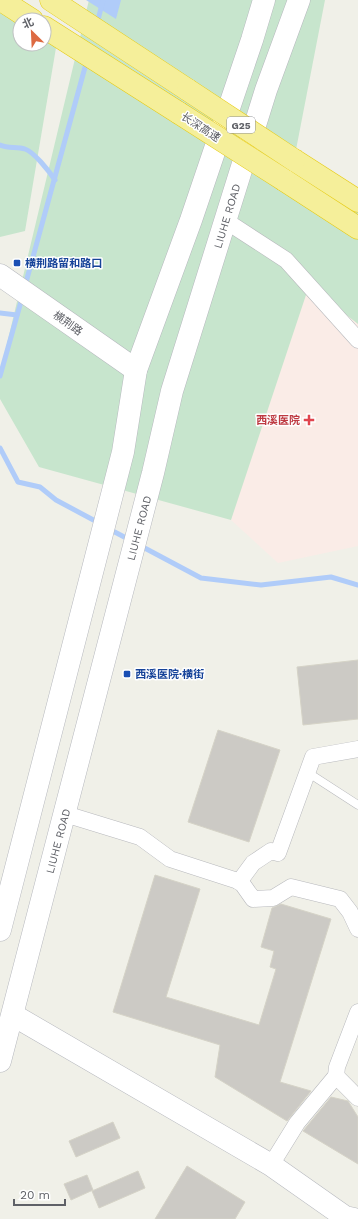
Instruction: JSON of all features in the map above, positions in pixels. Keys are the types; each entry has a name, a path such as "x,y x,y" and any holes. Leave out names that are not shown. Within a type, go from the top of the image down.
{"highway":[{"path":"1,0 20,12"},
{"name":"G25","path":"51,0 358,201"},
{"name":"长深高速","path":"52,33 358,228"}],"main road":[{"path":"0,930 122,452 136,370 194,212 264,0"},
{"name":"LIUHE ROAD","path":"0,1061 13,1016 127,575 172,391 266,90 299,0"},
{"name":"横荆路","path":"0,275 136,370"},
{"path":"13,1016 271,1164 345,1217 354,1219"}],"street":[{"path":"226,221 286,260 358,340"},
{"path":"239,882 253,863 271,852 278,853 313,757 358,749"},
{"path":"65,814 140,837 170,859 239,882 253,899 273,898 291,887 340,899 350,912 358,929"},
{"path":"271,1164 297,1124 336,1076 337,1067 358,1012"},
{"path":"336,1076 358,1098"}],"lane":[{"path":"307,772 358,805"}],"shaded area":[{"name":"西溪医院","path":"305,273 358,320 358,546 278,563 231,520"}],"green space":[{"path":"0,0 12,12 12,52 52,52 52,31 58,36 25,231 0,237"},
{"path":"89,0 325,0 294,160 358,195 358,324 309,286 231,520 39,467 0,399 0,373"}],"water":[{"path":"86,0 121,0 116,19"}],"building":[{"path":"358,660 358,719 303,725 297,667"},
{"path":"218,730 280,750 249,842 188,822"},
{"path":"155,875 200,889 166,997 259,1025 276,969 270,967 274,951 261,947 272,908 281,904 331,919 280,1082 311,1091 287,1121 215,1077 220,1045 113,1012"},
{"path":"331,1097 348,1101 358,1117 358,1164 303,1131"},
{"path":"113,1122 120,1138 76,1157 69,1141"},
{"path":"187,1166 245,1202 235,1219 155,1219"},
{"path":"138,1171 145,1188 99,1208 92,1191"},
{"path":"87,1175 93,1190 71,1200 64,1184"}],"waterway":[{"path":"97,24 103,0"},
{"path":"25,286 87,60"},
{"path":"0,145 22,148 29,151 41,162 55,180"},
{"path":"0,376 22,298"},
{"path":"0,313 17,315"},
{"path":"0,448 18,482 40,487 56,500 99,523"},
{"path":"109,529 130,540"},
{"path":"139,545 201,578 261,585 331,577 358,585"}],"place":[{"name":"横荆路留和路口","path":"17,263"},
{"name":"西溪医院","path":"309,420"},
{"name":"西溪医院·横街","path":"127,674"}]}
